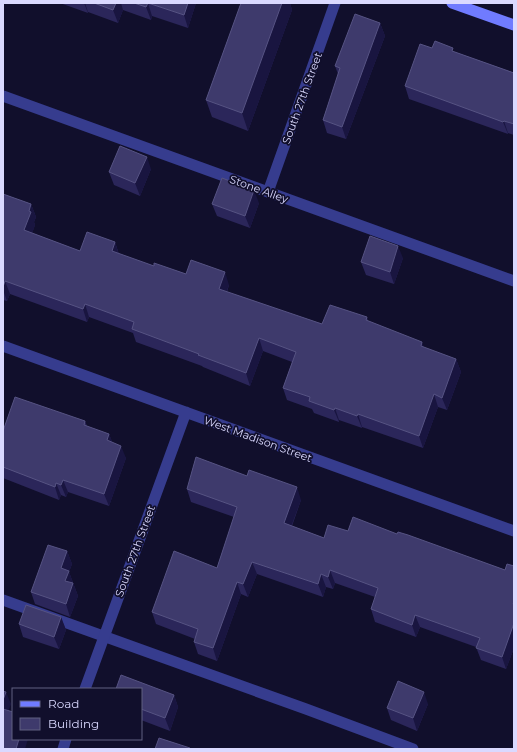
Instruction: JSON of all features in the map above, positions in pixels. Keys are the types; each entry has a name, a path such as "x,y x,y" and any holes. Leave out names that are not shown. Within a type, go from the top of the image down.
{"main road":[{"path":"452,3 514,25"}],"street":[{"name":"South 27th Street","path":"268,192 335,3"},
{"name":"Stone Alley","path":"3,96 514,281"},
{"name":"West Madison Street","path":"3,346 514,531"},
{"name":"South 27th Street","path":"84,688 186,412"},
{"path":"3,600 413,749"}],"building":[{"path":"94,3 116,3 113,10"},
{"path":"134,3 148,3 146,7"},
{"path":"148,3 188,3 184,15"},
{"path":"241,3 282,3 242,113 206,100"},
{"path":"355,14 380,23 342,127 323,120 340,68 335,66"},
{"path":"435,41 453,48 452,51 514,73 514,124 503,122 405,86 420,44 432,48"},
{"path":"120,146 147,157 135,183 109,172"},
{"path":"222,178 254,190 245,216 212,204"},
{"path":"3,194 31,204 29,211 31,212 24,230 80,251 87,232 115,242 112,251 154,266 154,263 186,274 191,260 225,272 219,289 322,324 330,305 367,317 366,320 422,342 421,346 456,359 442,398 434,394 419,436 358,414 357,416 335,408 334,410 309,401 310,397 283,388 296,352 259,338 246,373 132,329 134,322 85,304 83,309 5,281 3,287"},
{"path":"370,236 398,246 390,272 361,262"},
{"path":"15,397 85,421 84,425 109,434 107,440 121,446 104,494 63,480 61,485 56,483 55,487 3,467 3,431"},
{"path":"196,457 247,476 249,470 297,487 284,523 324,538 328,525 348,531 353,517 397,534 398,532 408,535 505,570 507,564 514,566 514,623 502,657 476,648 480,638 415,615 412,625 371,609 378,588 330,570 328,577 321,574 318,584 252,562 243,584 237,582 213,648 194,642 198,629 152,612 174,551 217,568 237,507 187,489"},
{"path":"48,545 67,551 61,568 69,571 65,581 73,583 66,604 31,592"},
{"path":"26,605 61,617 54,637 19,624"},
{"path":"121,675 174,695 165,718 142,709 142,688 116,688"},
{"path":"398,681 424,692 413,718 387,708"},
{"path":"3,691 6,692 3,700"},
{"path":"3,709 12,712 12,740 19,740 16,749 3,749"},
{"path":"159,738 190,748 190,749 155,749"}]}
